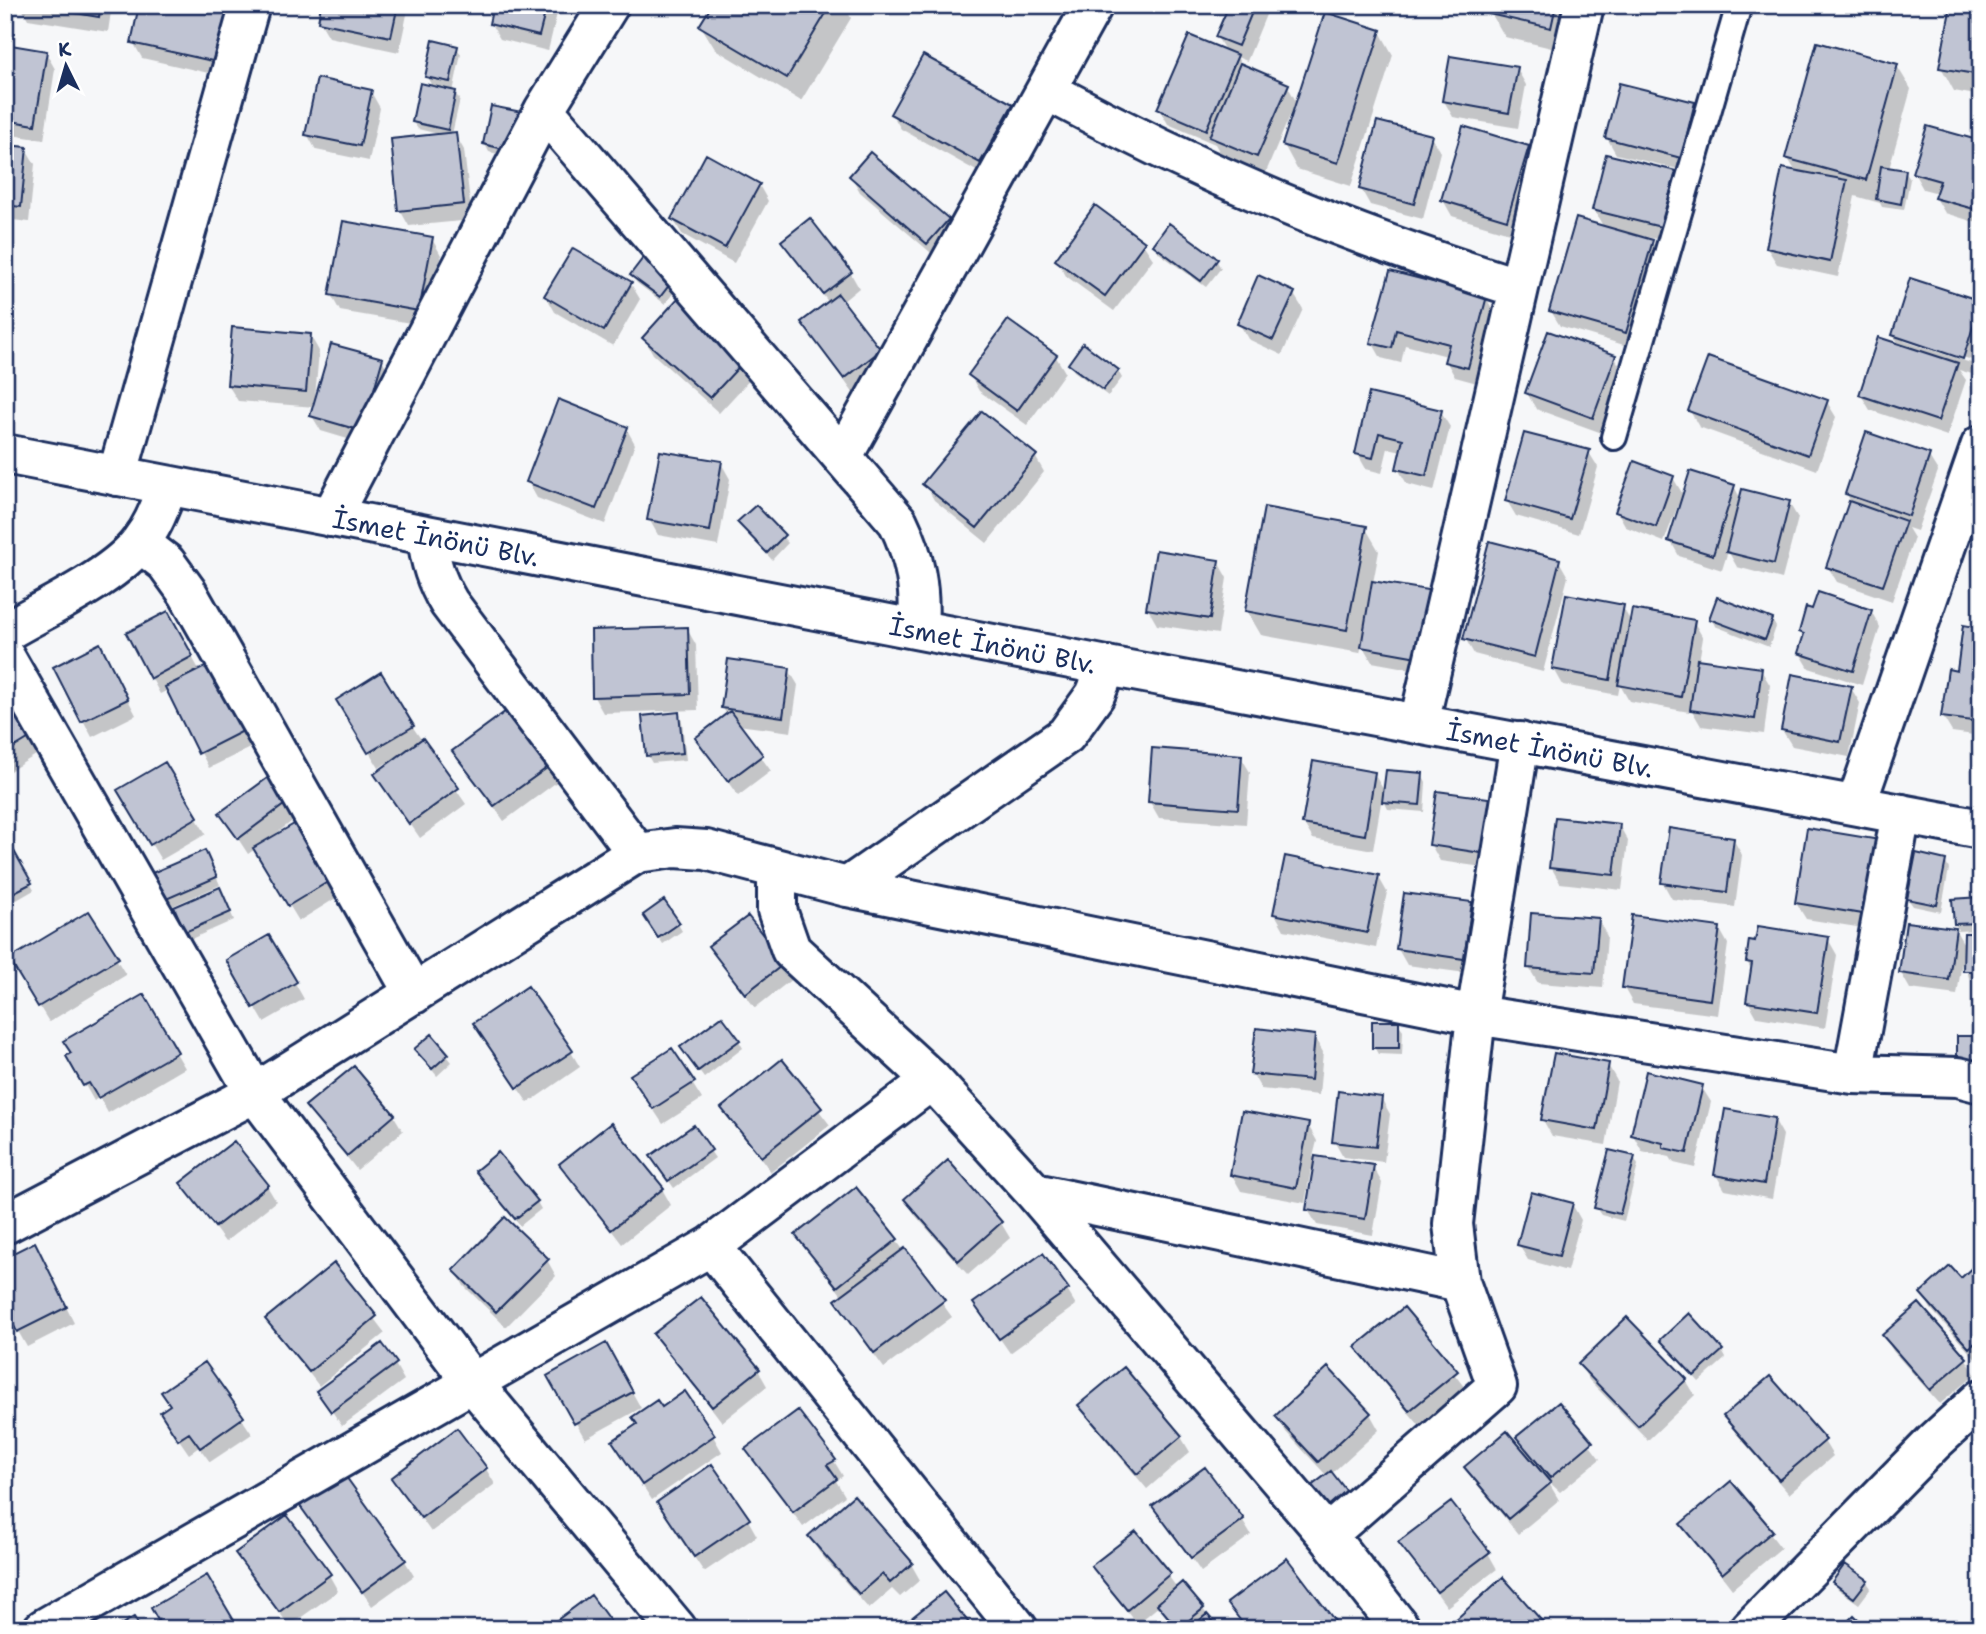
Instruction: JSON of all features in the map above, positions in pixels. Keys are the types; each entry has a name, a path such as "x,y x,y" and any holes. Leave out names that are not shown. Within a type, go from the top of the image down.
{"street":[{"path":"117,476 250,5"},
{"path":"331,517 544,110 609,5"},
{"path":"843,456 1093,5"},
{"path":"1419,723 1584,5"},
{"path":"1046,90 1145,142 1272,201 1353,233 1520,288"},
{"path":"544,110 898,522 908,542 919,584 918,628"},
{"path":"1856,805 1981,445"},
{"name":"İsmet İnönü Blv.","path":"5,454 1107,666 1981,829"},
{"path":"5,632 118,565 140,543 155,522 167,487"},
{"path":"427,536 430,563 449,603 637,853"},
{"path":"140,543 166,563 187,592 414,994"},
{"path":"5,657 255,1093 471,1382 677,1629"},
{"path":"846,887 1066,735 1095,695 1107,666"},
{"path":"1326,1535 1497,1386 1460,1282 1453,1224 1476,1015 1520,742"},
{"path":"1853,1074 1901,814"},
{"path":"5,1224 255,1093 637,853 676,848 706,850 777,871 846,887 1476,1015 1853,1074 1958,1077 1981,1083"},
{"path":"777,871 777,910 791,950 932,1080 1035,1193 1326,1535 1401,1629"},
{"path":"43,1629 711,1246 932,1080"},
{"path":"1035,1193 1460,1282"},
{"path":"711,1246 1018,1629"},
{"path":"1750,1629 1934,1442 1981,1399"}],"lane":[{"path":"1614,437 1739,5"}],"building":[{"path":"29,5 101,5 99,17"},
{"path":"139,5 240,5 226,64 131,43"},
{"path":"321,5 398,5 391,37 318,22"},
{"path":"493,5 547,5 539,36 489,24"},
{"path":"712,5 831,5 787,78 699,26"},
{"path":"1229,5 1255,5 1238,46 1215,37"},
{"path":"1491,5 1556,5 1551,28 1489,14"},
{"path":"1951,5 1981,5 1981,75 1939,68"},
{"path":"1325,12 1381,30 1338,163 1282,145"},
{"path":"1189,35 1238,55 1206,130 1157,109"},
{"path":"433,40 458,46 450,82 425,77"},
{"path":"1817,42 1898,64 1866,180 1785,158"},
{"path":"5,44 47,51 35,125 5,120"},
{"path":"923,55 1013,104 980,163 890,114"},
{"path":"1450,56 1518,67 1509,113 1442,101"},
{"path":"1240,63 1289,84 1257,157 1209,137"},
{"path":"317,78 372,90 360,146 305,135"},
{"path":"420,83 456,91 448,130 412,122"},
{"path":"1619,83 1695,102 1681,158 1605,138"},
{"path":"491,106 527,113 519,153 483,144"},
{"path":"1377,121 1432,135 1414,204 1359,189"},
{"path":"1463,126 1529,146 1507,220 1441,200"},
{"path":"1927,126 1981,141 1981,211 1934,198 1940,181 1912,173"},
{"path":"456,132 464,204 398,211 391,139"},
{"path":"5,145 27,147 21,207 5,205"},
{"path":"870,152 949,219 927,244 849,176"},
{"path":"706,154 760,184 725,248 671,219"},
{"path":"1606,154 1676,171 1661,227 1592,210"},
{"path":"1881,166 1906,170 1901,204 1876,199"},
{"path":"1782,168 1847,180 1830,262 1766,248"},
{"path":"1095,205 1145,242 1105,296 1055,260"},
{"path":"810,218 852,272 823,294 781,241"},
{"path":"1576,218 1653,240 1626,333 1549,311"},
{"path":"343,221 433,237 419,311 329,295"},
{"path":"1169,223 1218,259 1201,281 1153,245"},
{"path":"573,248 632,282 604,331 544,296"},
{"path":"650,249 680,271 660,297 630,275"},
{"path":"1390,271 1487,296 1468,368 1444,362 1449,344 1396,330 1392,348 1370,343"},
{"path":"1258,275 1295,292 1273,340 1237,324"},
{"path":"1910,278 1981,301 1963,359 1892,335"},
{"path":"838,294 881,350 844,379 801,322"},
{"path":"680,296 748,357 710,398 642,338"},
{"path":"1008,320 1057,355 1017,411 968,375"},
{"path":"232,327 311,334 306,392 227,385"},
{"path":"1548,331 1616,355 1593,418 1525,393"},
{"path":"1878,337 1958,363 1938,421 1859,395"},
{"path":"1083,343 1119,370 1103,390 1068,364"},
{"path":"331,344 383,358 362,431 310,416"},
{"path":"1708,357 1828,400 1808,455 1688,411"},
{"path":"1369,393 1442,410 1426,476 1396,469 1403,439 1379,433 1373,458 1355,454"},
{"path":"558,399 628,427 596,509 526,482"},
{"path":"982,411 1037,455 977,528 922,484"},
{"path":"1866,432 1930,454 1909,516 1845,494"},
{"path":"1524,433 1590,450 1570,519 1505,501"},
{"path":"660,451 722,461 710,531 647,520"},
{"path":"1634,461 1674,476 1656,527 1615,512"},
{"path":"1690,471 1735,485 1713,555 1668,541"},
{"path":"1742,489 1790,501 1774,564 1726,552"},
{"path":"1849,501 1906,521 1883,586 1826,567"},
{"path":"756,505 785,535 767,553 737,522"},
{"path":"1264,507 1367,526 1347,630 1245,611"},
{"path":"1489,541 1560,559 1535,657 1463,639"},
{"path":"1156,550 1219,560 1210,619 1146,609"},
{"path":"1372,581 1434,591 1423,658 1361,647"},
{"path":"1818,592 1872,610 1853,671 1798,653 1804,634 1799,632 1806,607 1812,609"},
{"path":"1566,594 1624,605 1610,680 1552,669"},
{"path":"1717,597 1773,619 1765,640 1709,619"},
{"path":"1632,609 1695,620 1681,697 1618,685"},
{"path":"168,611 193,656 150,679 126,633"},
{"path":"1963,625 1981,628 1981,722 1941,717 1948,669 1957,671"},
{"path":"688,627 690,694 592,697 591,630"},
{"path":"100,643 128,699 81,722 53,667"},
{"path":"728,659 790,668 783,717 721,708"},
{"path":"1697,659 1762,668 1755,719 1690,710"},
{"path":"219,660 253,726 198,754 165,687"},
{"path":"381,672 414,726 368,753 336,700"},
{"path":"1792,674 1852,686 1840,742 1781,730"},
{"path":"5,683 36,734 5,753"},
{"path":"509,709 551,765 494,806 452,751"},
{"path":"730,711 763,755 728,781 695,738"},
{"path":"679,712 683,753 646,756 642,716"},
{"path":"423,738 459,788 409,824 374,774"},
{"path":"1152,748 1242,755 1238,809 1148,802"},
{"path":"1313,761 1375,772 1365,835 1302,824"},
{"path":"165,762 198,817 150,845 117,790"},
{"path":"1386,770 1423,773 1420,805 1382,802"},
{"path":"273,774 292,799 238,839 219,813"},
{"path":"1437,791 1496,799 1488,854 1429,845"},
{"path":"1555,817 1620,824 1614,875 1549,868"},
{"path":"301,820 336,877 288,906 253,848"},
{"path":"1669,828 1734,838 1727,892 1661,883"},
{"path":"1807,828 1880,840 1868,915 1795,903"},
{"path":"5,835 32,883 9,895 5,888"},
{"path":"205,850 217,877 164,900 152,873"},
{"path":"1916,853 1946,860 1937,905 1907,899"},
{"path":"1285,856 1379,875 1367,933 1273,914"},
{"path":"220,887 231,912 185,932 174,907"},
{"path":"1404,893 1472,902 1464,959 1396,949"},
{"path":"1981,897 1981,923 1954,924 1952,899"},
{"path":"664,900 680,923 658,938 643,915"},
{"path":"89,911 119,958 38,1007 9,959"},
{"path":"1531,913 1599,918 1594,973 1527,968"},
{"path":"1632,915 1720,927 1710,1000 1622,988"},
{"path":"748,916 785,963 745,994 708,946"},
{"path":"1906,922 1956,928 1949,980 1899,973"},
{"path":"1758,926 1829,937 1817,1013 1746,1002 1752,963 1746,962 1749,940 1755,941"},
{"path":"1964,933 1981,933 1981,971 1963,971"},
{"path":"269,935 297,982 253,1008 226,960"},
{"path":"528,986 573,1051 517,1088 473,1023"},
{"path":"144,994 178,1052 98,1098 89,1083 83,1086 66,1056 71,1053 63,1041"},
{"path":"722,1016 740,1040 698,1071 680,1047"},
{"path":"1372,1021 1399,1021 1399,1048 1372,1048"},
{"path":"1256,1028 1315,1035 1311,1080 1250,1074"},
{"path":"432,1034 449,1054 432,1069 414,1049"},
{"path":"1957,1036 1981,1036 1981,1060 1957,1060"},
{"path":"672,1048 695,1082 653,1109 630,1075"},
{"path":"1554,1053 1609,1063 1597,1130 1541,1120"},
{"path":"782,1059 822,1108 761,1157 721,1108"},
{"path":"354,1066 395,1115 347,1156 305,1106"},
{"path":"1646,1071 1703,1085 1687,1153 1663,1148 1663,1143 1631,1135"},
{"path":"1338,1091 1382,1097 1376,1147 1332,1142"},
{"path":"1725,1109 1775,1118 1764,1184 1714,1175"},
{"path":"1242,1111 1309,1123 1296,1188 1230,1175"},
{"path":"611,1123 664,1188 611,1230 559,1164"},
{"path":"694,1125 712,1150 668,1181 650,1156"},
{"path":"234,1141 269,1185 215,1227 180,1183"},
{"path":"1609,1150 1635,1156 1620,1214 1594,1208"},
{"path":"498,1152 538,1201 515,1219 475,1171"},
{"path":"1315,1156 1374,1165 1365,1219 1306,1210"},
{"path":"948,1160 1002,1222 958,1261 904,1199"},
{"path":"856,1187 898,1239 837,1287 795,1235"},
{"path":"1531,1192 1573,1203 1559,1256 1517,1245"},
{"path":"505,1217 549,1259 496,1312 453,1270"},
{"path":"35,1242 67,1307 17,1332 5,1308 5,1257"},
{"path":"905,1248 945,1300 874,1353 835,1300"},
{"path":"1043,1253 1069,1289 999,1339 973,1303"},
{"path":"1979,1261 1981,1338 1969,1348 1920,1293 1950,1266 1961,1278"},
{"path":"334,1263 377,1316 309,1372 265,1319"},
{"path":"701,1297 760,1369 712,1407 653,1334"},
{"path":"1919,1303 1967,1358 1930,1390 1882,1335"},
{"path":"1404,1307 1458,1371 1409,1411 1355,1347"},
{"path":"1689,1313 1723,1350 1694,1376 1660,1340"},
{"path":"1627,1317 1687,1379 1638,1426 1578,1364"},
{"path":"382,1343 397,1363 331,1412 316,1391"},
{"path":"606,1343 633,1392 574,1424 547,1376"},
{"path":"205,1362 244,1417 200,1448 189,1433 178,1440 160,1412 170,1405 161,1392"},
{"path":"1124,1367 1182,1436 1137,1474 1078,1405"},
{"path":"1328,1367 1371,1413 1318,1462 1275,1416"},
{"path":"1770,1376 1826,1440 1779,1480 1723,1416"},
{"path":"685,1391 715,1435 642,1485 612,1441 637,1424 632,1417 657,1400 662,1407"},
{"path":"1559,1402 1593,1442 1550,1478 1516,1437"},
{"path":"798,1410 836,1460 827,1465 837,1479 793,1512 745,1449"},
{"path":"457,1428 487,1468 421,1518 391,1478"},
{"path":"1507,1431 1551,1483 1508,1519 1464,1467"},
{"path":"712,1464 750,1519 694,1557 657,1502"},
{"path":"1205,1467 1244,1519 1191,1558 1152,1506"},
{"path":"1331,1471 1348,1493 1326,1509 1310,1487"},
{"path":"344,1474 406,1560 362,1592 300,1506"},
{"path":"1731,1481 1773,1531 1722,1574 1680,1524"},
{"path":"854,1495 913,1563 890,1583 882,1574 859,1594 808,1536"},
{"path":"1451,1502 1490,1552 1437,1592 1398,1542"},
{"path":"287,1515 331,1574 279,1612 235,1553"},
{"path":"1136,1531 1171,1573 1127,1610 1091,1566"},
{"path":"1287,1558 1341,1629 1247,1629 1227,1603"},
{"path":"1845,1564 1868,1580 1854,1598 1832,1582"},
{"path":"207,1575 239,1629 163,1629 151,1608"},
{"path":"1503,1577 1549,1629 1459,1629 1453,1622"},
{"path":"1182,1582 1204,1608 1178,1629 1157,1604"},
{"path":"944,1592 974,1629 901,1629 900,1627"},
{"path":"591,1595 616,1629 545,1629"},
{"path":"1207,1614 1220,1629 1189,1629"},
{"path":"1854,1615 1868,1629 1840,1629"},
{"path":"134,1617 141,1629 114,1629"}]}
